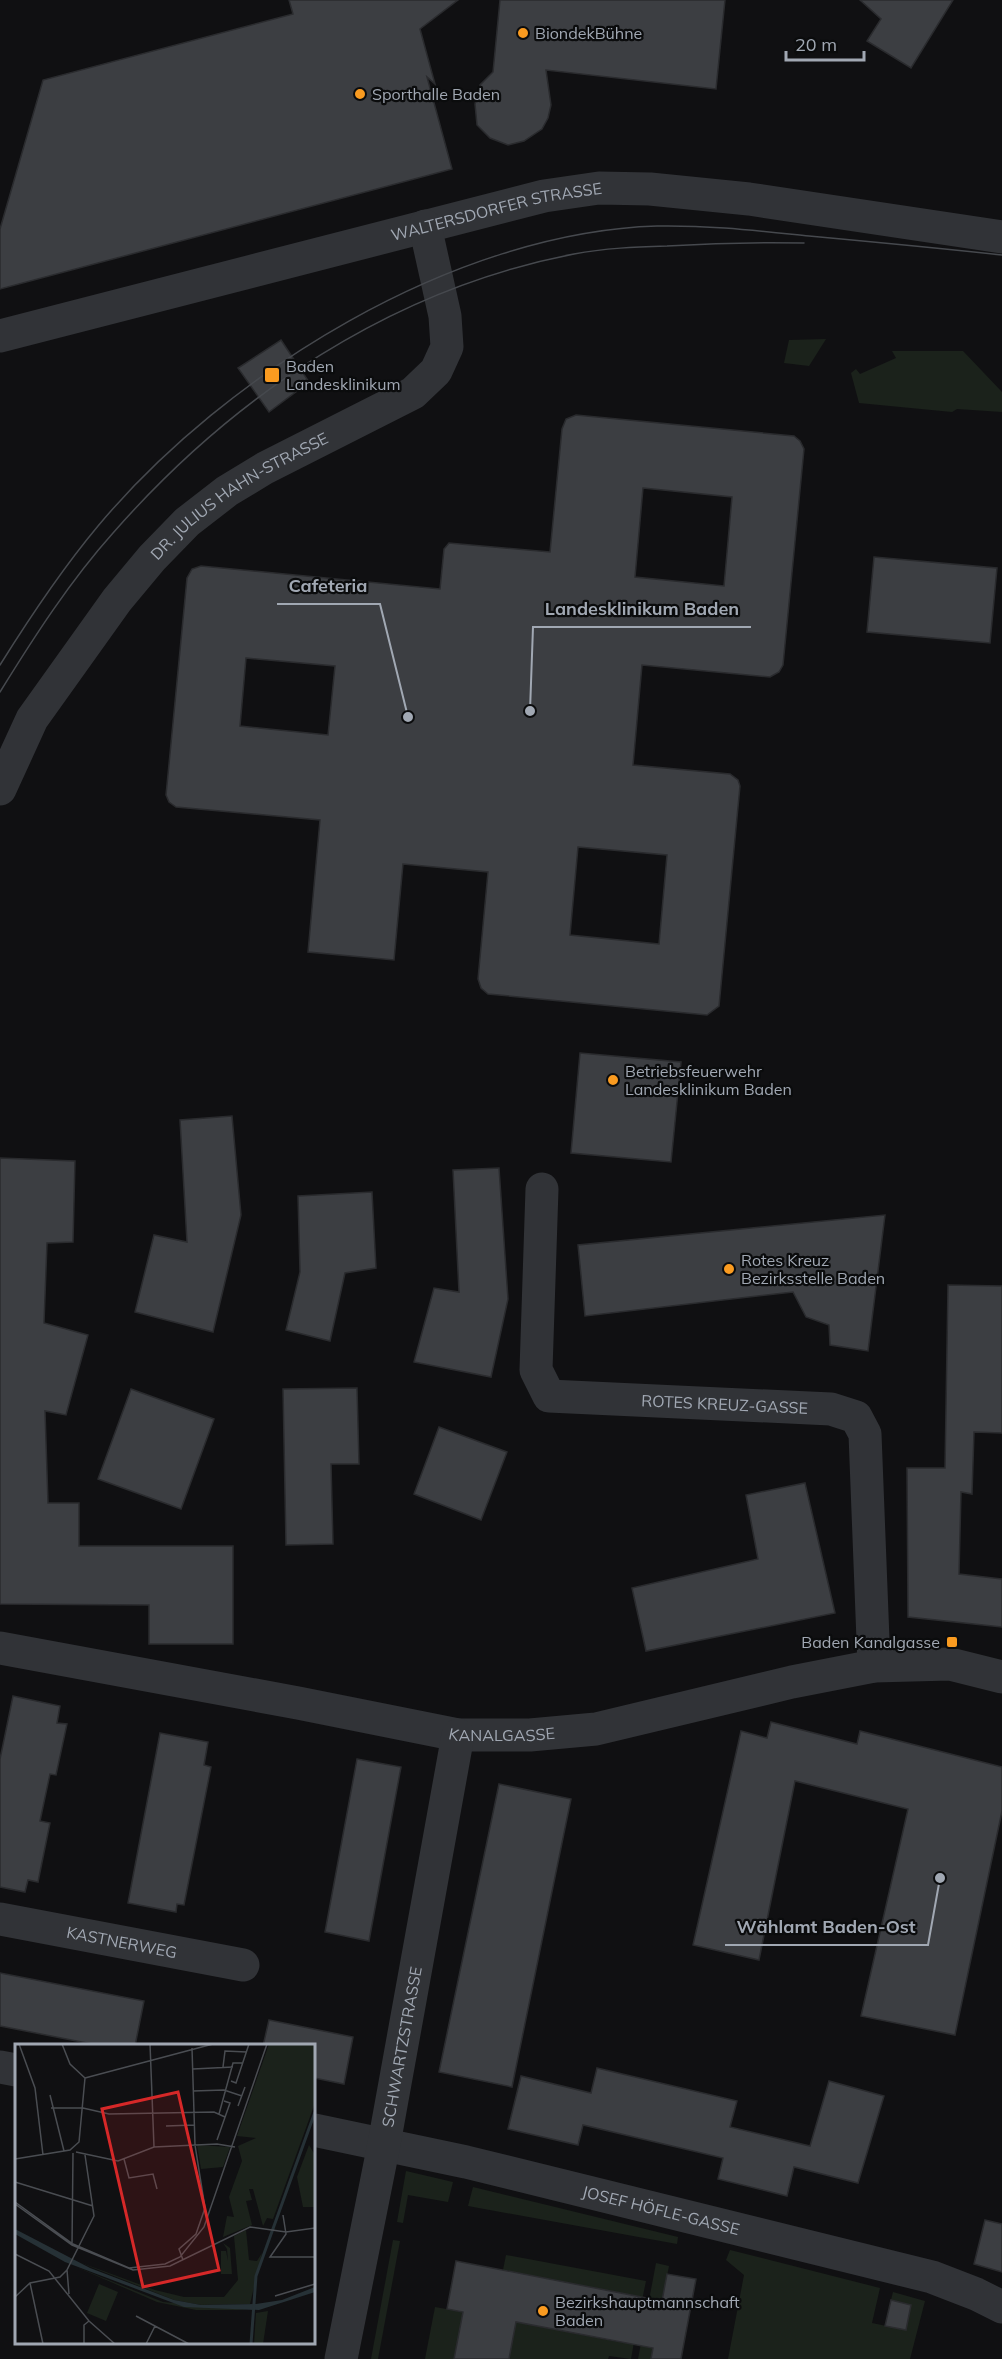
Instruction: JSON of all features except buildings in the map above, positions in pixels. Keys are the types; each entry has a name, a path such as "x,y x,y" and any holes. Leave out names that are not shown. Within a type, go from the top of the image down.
{"street":[{"name":"WALTERSDORFER STRASSE","path":"0,336 544,196 598,188 650,189 749,199 1002,237"},
{"name":"DR. JULIUS HAHN-STRASSE","path":"0,789 32,719 117,600 152,558 187,522 227,491 265,468 413,393 436,371 447,347 445,316 425,226"},
{"name":"ROTES KREUZ-GASSE","path":"542,1189 536,1370 549,1396 831,1409 856,1417 866,1434 874,1666"},
{"name":"KANALGASSE","path":"0,1648 458,1735 530,1735 596,1729 792,1682 874,1666 950,1664 1002,1677"},
{"name":"SCHWARTZSTRASSE","path":"341,2359 384,2144 458,1735"},
{"name":"KASTNERWEG","path":"0,1919 243,1965"},
{"path":"0,2067 15,2070"},
{"name":"JOSEF HÖFLE-GASSE","path":"315,2130 384,2144 704,2219 932,2277 1002,2307"}],"shaded area":[{"path":"826,339 809,366 784,363 789,340"},
{"path":"892,351 963,351 1002,392 1002,412 957,409 952,412 859,403 851,373 856,369 860,374 896,358"},
{"path":"406,2171 453,2182 448,2202 408,2195 403,2223 397,2222"},
{"path":"473,2187 678,2237 677,2244 468,2206"},
{"path":"393,2240 400,2241 378,2359 371,2359"},
{"path":"730,2250 880,2288 872,2323 906,2330 911,2305 891,2300 893,2292 925,2301 910,2359 728,2359 744,2275 726,2260"},
{"path":"506,2255 646,2281 639,2315 632,2295 503,2270"},
{"path":"656,2263 669,2266 651,2359 638,2359"},
{"path":"435,2307 463,2312 454,2359 425,2359"},
{"path":"516,2322 624,2343 637,2325 631,2359 609,2356 608,2359 509,2359"}],"tram line":[{"path":"0,665 72,559 98,526 150,469 211,415 278,365 349,321 425,283 502,254 580,234 657,226 733,229 1002,255"},
{"path":"0,692 39,630 82,570 160,483 210,436 264,393 321,355 380,321 442,293 507,270 574,254 644,247 804,243"}],"place":[{"name":"BiondekBühne","path":"523,33"},
{"name":"Sporthalle Baden","path":"360,94"},
{"name":"Baden Landesklinikum","path":"272,375"},
{"name":"Landesklinikum Baden","path":"530,711"},
{"name":"Cafeteria","path":"408,717"},
{"name":"Betriebsfeuerwehr Landesklinikum Baden","path":"613,1080"},
{"name":"Rotes Kreuz Bezirksstelle Baden","path":"729,1269"},
{"name":"Baden Kanalgasse","path":"952,1642"},
{"name":"Wählamt Baden-Ost","path":"940,1878"},
{"name":"Bezirkshauptmannschaft Baden","path":"543,2311"}]}
